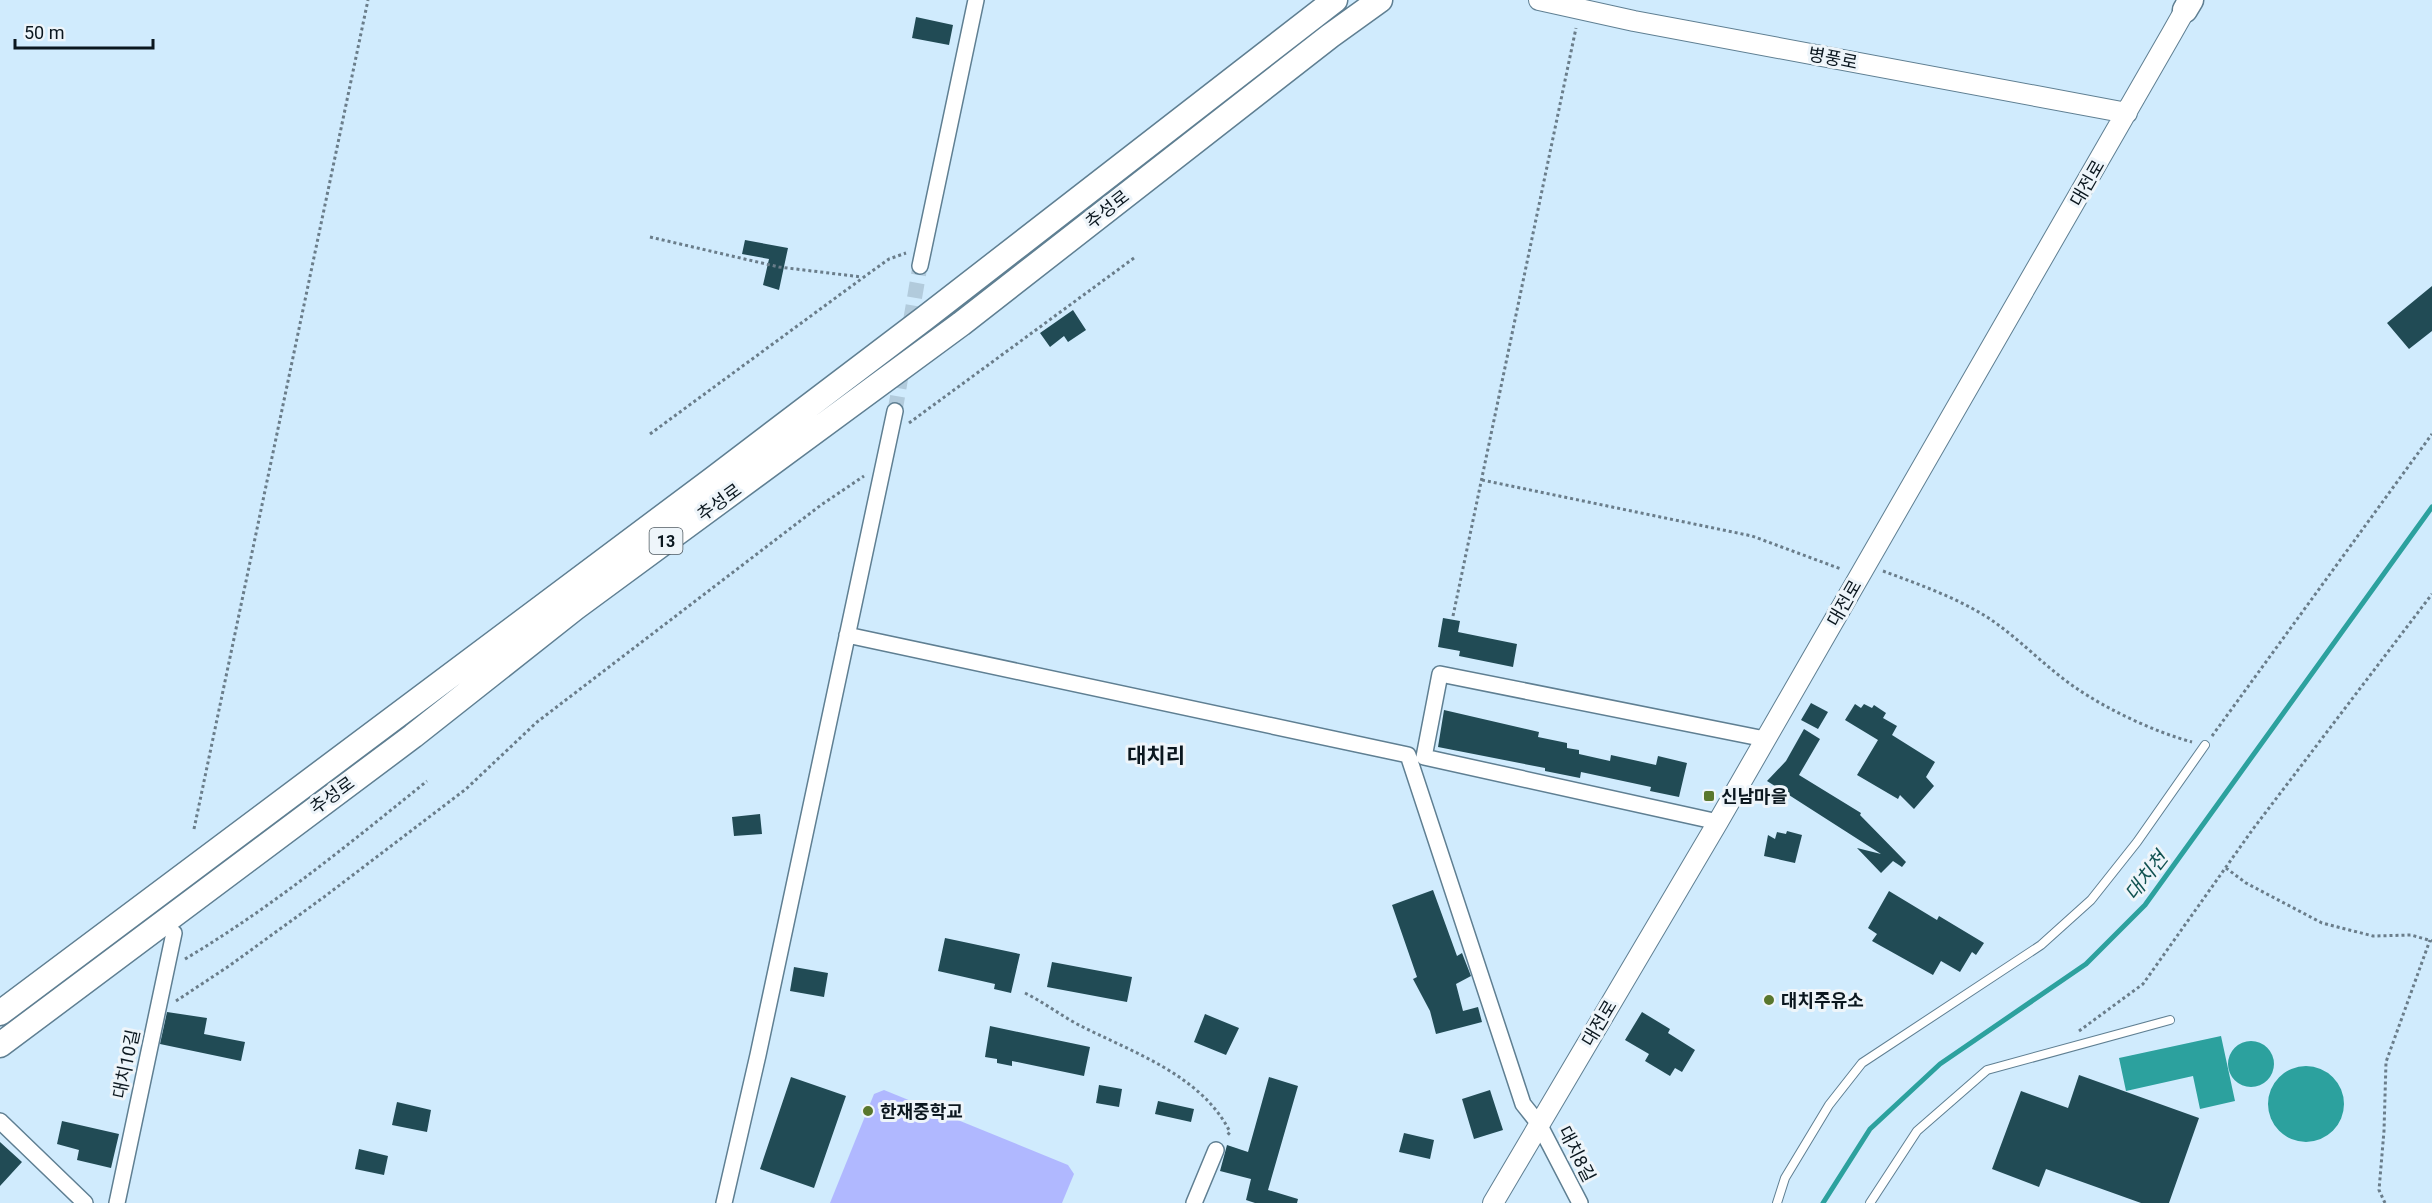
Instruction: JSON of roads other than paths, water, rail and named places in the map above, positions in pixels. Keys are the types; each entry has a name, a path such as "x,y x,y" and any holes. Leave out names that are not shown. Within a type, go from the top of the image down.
{"main road":[{"name":"추성로","path":"0,1012 888,346 1335,0"},
{"name":"추성로","path":"0,1045 413,736 575,608 962,324 1330,36 1380,0"}],"street":[{"path":"920,266 976,0"},
{"name":"병풍로","path":"1539,0 1581,11 2127,113"},
{"name":"대전로","path":"1493,1203 1718,822 2127,113 2188,3"},
{"path":"725,1202 894,411"},
{"path":"847,635 1424,757 1718,822"},
{"path":"1424,757 1440,674 1764,739"},
{"name":"대치8길","path":"1408,754 1523,1104 1539,1124 1580,1203"},
{"name":"대치10길","path":"117,1203 174,933"},
{"path":"0,1121 85,1203"},
{"path":"1194,1203 1216,1150"}],"lane":[{"path":"1777,1203 1785,1178 1829,1105 1862,1063 2042,945 2091,900 2137,842 2205,745"},
{"path":"1870,1203 1917,1131 1987,1070 2170,1020"}],"waterway":[{"name":"대치천","path":"1823,1203 1870,1129 1940,1064 2086,964 2145,905 2432,507"}],"tunnel":[{"path":"895,411 920,266"}],"place":[{"name":"신남마을","path":"1709,796"},
{"name":"대치주유소","path":"1769,1000"},
{"name":"한재중학교","path":"868,1111"}],"district":[{"name":"대치리","path":"1156,756"}]}
